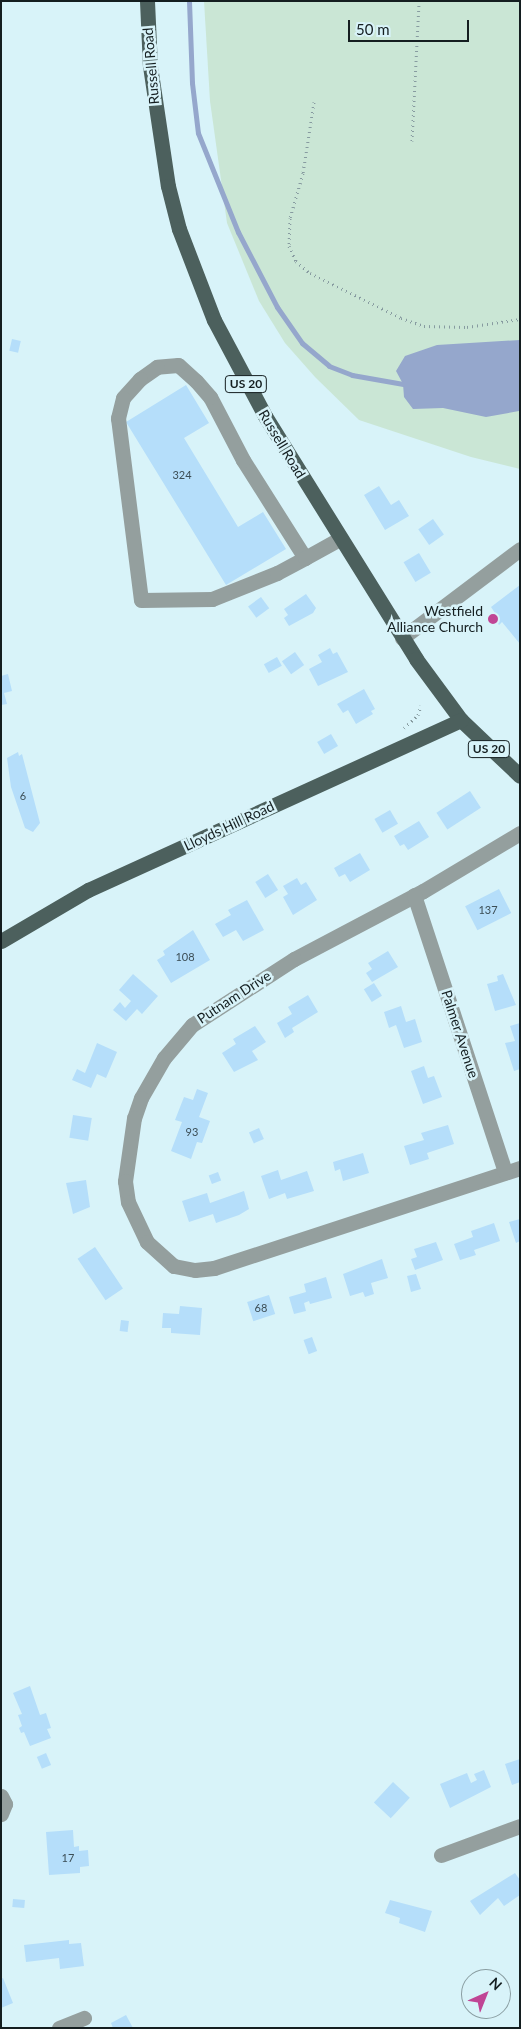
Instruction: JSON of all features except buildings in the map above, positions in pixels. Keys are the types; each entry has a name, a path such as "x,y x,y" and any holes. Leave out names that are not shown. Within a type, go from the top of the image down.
{"main road":[{"name":"Russell Road","path":"147,1 157,126 179,230 194,273 237,367 339,539 402,638 461,720 520,776"},
{"name":"Lloyds Hill Road","path":"1,941 88,890 461,720"}],"street":[{"path":"305,558 243,460 210,397 196,381 178,366 157,367 140,378 123,398 118,418 141,600 212,599 277,574 339,539"},
{"path":"402,638 520,549"},
{"name":"Putnam Drive","path":"513,1170 214,1268 194,1270 174,1266 155,1252 141,1231 128,1202 127,1162 137,1109 154,1072 186,1031 218,1006 294,959 414,895 520,833"},
{"name":"Palmer Avenue","path":"414,895 513,1170"},
{"path":"1,1796 4,1804 1,1814"},
{"path":"441,1855 520,1826"},
{"path":"59,2028 84,2018"}],"path":[{"path":"412,141 419,1"},
{"path":"314,102 303,173 290,218 289,246 296,261 310,272 401,318 424,326 467,327 520,319"}],"green space":[{"path":"204,1 520,1 520,469 471,457 359,420 315,377 285,343 259,301 227,223 210,101"}],"water":[{"path":"520,340 519,411 486,417 443,408 413,409 404,397 403,384 396,371 405,356 437,345"}],"waterway":[{"path":"189,1 192,83 198,133 238,232 277,307 302,343 329,366 352,375 403,384"}],"place":[{"name":"Westfield Alliance Church","path":"493,619"}]}
